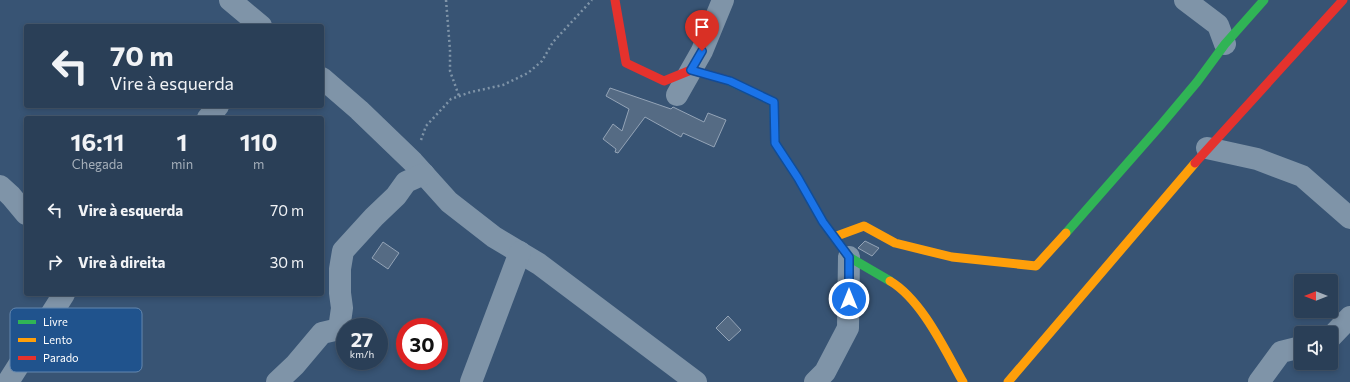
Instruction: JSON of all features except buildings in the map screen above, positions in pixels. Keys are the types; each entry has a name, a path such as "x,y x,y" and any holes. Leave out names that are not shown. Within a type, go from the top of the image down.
{"main road":[{"path":"614,0 626,63 664,81 691,70 730,81 774,102 775,143 798,178 823,222 849,257 900,287 929,322 962,382"},
{"path":"834,237 864,226 895,242 952,257 1036,266 1160,126 1197,82 1225,44 1264,0"},
{"path":"1015,379 1207,148 1343,0"}],"street":[{"path":"230,0 259,24"},
{"path":"677,95 702,51 723,0"},
{"path":"1185,0 1218,25 1225,44"},
{"path":"324,80 359,110 418,168 449,202 494,237 539,264 696,382"},
{"path":"210,116 216,108"},
{"path":"1207,148 1256,158 1302,176 1350,218"},
{"path":"277,382 295,365 322,333 339,329 342,308 340,293 340,269 343,251 374,217 396,196 418,168"},
{"path":"0,186 24,212"},
{"path":"471,382 520,252"},
{"path":"815,382 826,372 848,328 849,257"},
{"path":"55,308 63,296"},
{"path":"1338,330 1350,317"},
{"path":"1338,338 1346,336 1350,337"},
{"path":"1259,382 1281,352 1294,349"},
{"path":"8,382 14,372"}],"path":[{"path":"446,0 450,70 460,96"},
{"path":"418,168 426,126 451,99 503,85 528,74 542,61 553,42 592,0"}],"traffic: fast":[{"path":"1066,233 1160,126 1197,82 1225,44 1264,0"},
{"path":"727,80 774,102 775,143 798,178 823,222 849,257 890,281"}],"traffic: slow":[{"path":"1008,382 1195,163"},
{"path":"834,237 864,226 895,243 952,257 1036,266 1066,233"},
{"path":"890,281 902,289 922,313 932,327 963,382"}],"traffic: jam":[{"path":"615,0 626,63 664,81 691,70 727,80"},
{"path":"1195,163 1343,0"}],"route":[{"path":"702,51 691,70 730,81 774,102 775,143 798,178 823,222 849,257 849,299"}]}
